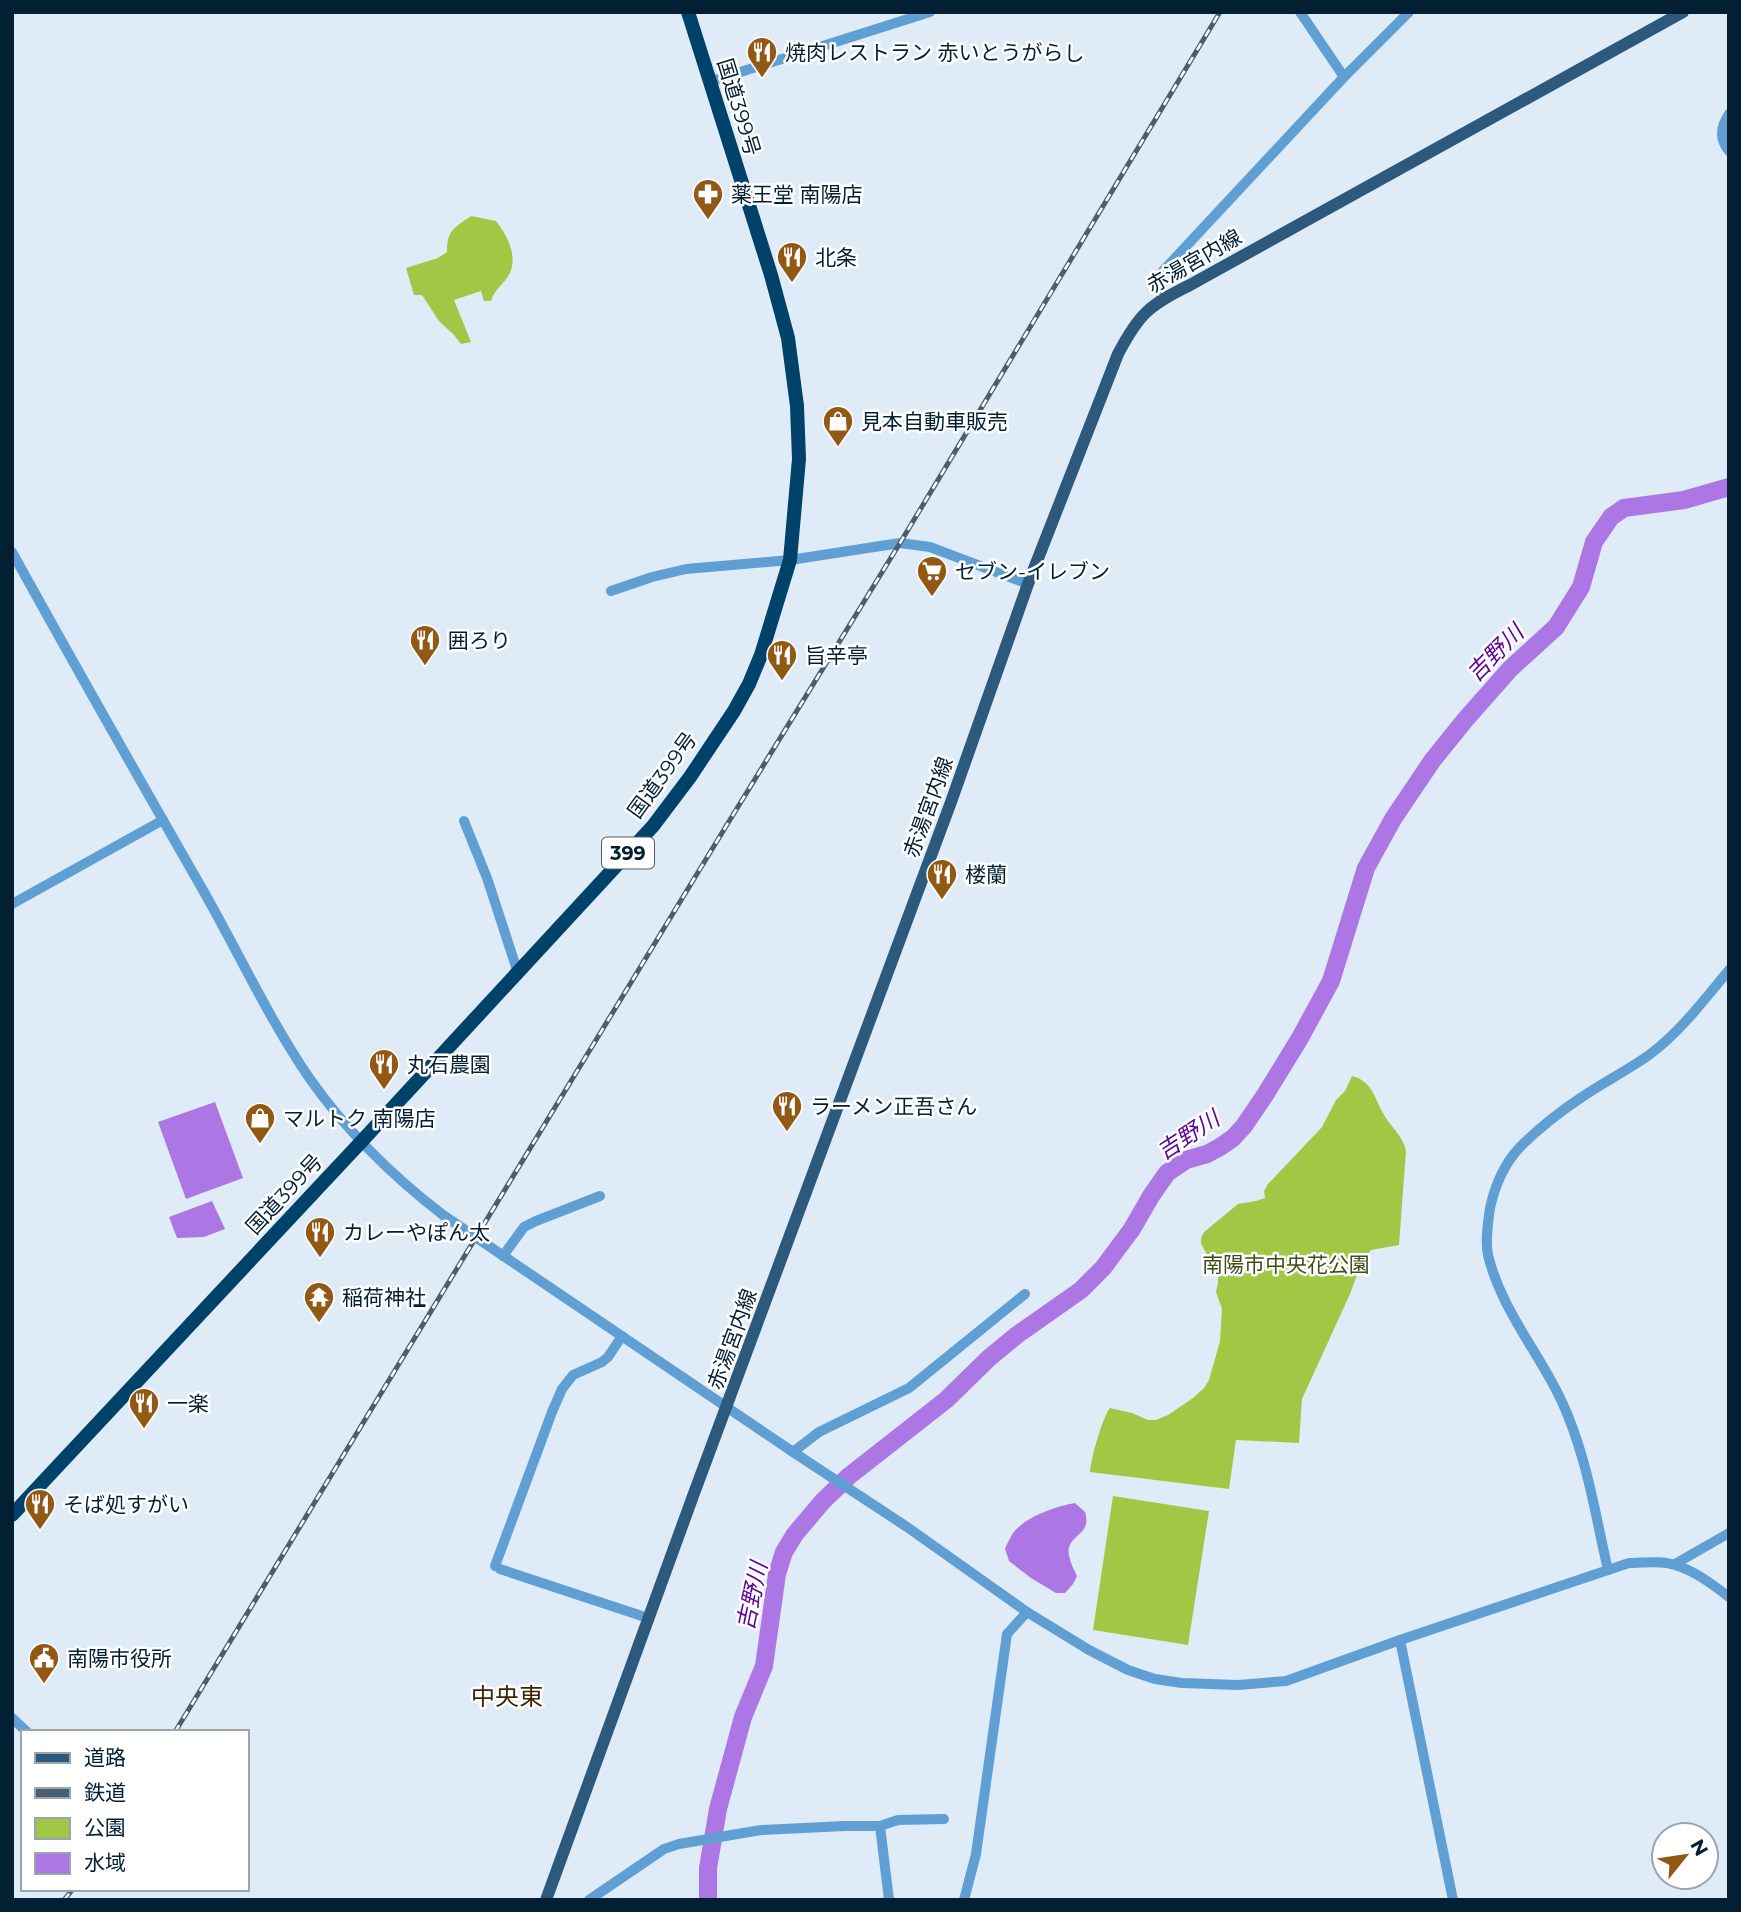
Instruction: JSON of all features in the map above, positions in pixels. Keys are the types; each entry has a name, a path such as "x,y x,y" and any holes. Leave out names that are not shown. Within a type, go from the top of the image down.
{"highway":[{"name":"国道399号","path":"12,1515 653,826 697,766 749,684 761,655 790,560 799,459 797,406 788,338 771,275 688,12"}],"main road":[{"name":"赤湯宮内線","path":"546,1900 951,802 1028,584 1129,333 1144,313 1161,299 1683,12"}],"street":[{"path":"709,82 930,12"},
{"path":"1300,12 1345,77"},
{"path":"1161,299 1163,271 1409,12"},
{"path":"1729,114 1722,126 1722,139 1729,151"},
{"path":"611,592 686,569 790,560 900,543 930,547 1028,584"},
{"path":"12,552 226,930 280,1032 311,1079 361,1142 409,1189 443,1215 907,1527 1027,1612 1089,1650 1128,1670 1155,1679 1238,1685 1286,1681 1629,1563 1675,1564 1706,1579 1729,1597"},
{"path":"12,904 163,820"},
{"path":"464,821 487,878 518,973"},
{"path":"1608,1570 1587,1473 1568,1416 1551,1379 1499,1288 1487,1253 1487,1225 1493,1194 1503,1168 1520,1148 1580,1098 1650,1054 1676,1032 1729,970"},
{"path":"503,1256 524,1227 600,1196"},
{"path":"793,1452 818,1432 909,1388 1025,1294"},
{"path":"622,1336 602,1363 573,1375 562,1389 498,1568 648,1618"},
{"path":"1675,1564 1729,1533"},
{"path":"964,1900 976,1854 1007,1634 1027,1612"},
{"path":"1400,1640 1453,1900"},
{"path":"12,1718 25,1730"},
{"path":"589,1900 664,1849 679,1844 761,1830 880,1826 898,1820 944,1819"},
{"path":"880,1826 889,1900"}],"green space":[{"path":"471,216 496,221 511,248 512,264 511,271 491,301 484,301 481,291 454,300 471,342 461,344 439,321 422,295 414,295 406,268 438,258 447,252 448,239 453,230"},
{"name":"南陽市中央花公園","path":"1352,1076 1368,1086 1406,1151 1399,1245 1371,1250 1361,1264 1302,1399 1299,1443 1236,1440 1229,1489 1090,1472 1097,1439 1110,1408 1156,1420 1168,1415 1204,1388 1209,1380 1220,1341 1222,1309 1216,1292 1218,1274 1201,1244 1201,1238 1204,1232 1238,1204 1265,1198 1264,1191 1268,1184 1322,1127"},
{"path":"1113,1496 1209,1511 1188,1645 1093,1630"}],"water":[{"path":"215,1102 243,1178 186,1199 158,1122"},
{"path":"212,1201 225,1229 204,1237 177,1238 169,1217"},
{"path":"1075,1503 1085,1512 1086,1520 1084,1528 1069,1547 1077,1576 1065,1593 1056,1593 1009,1561 1005,1549 1013,1533 1025,1522 1050,1510"}],"waterway":[{"name":"吉野川","path":"708,1900 708,1868 718,1809 743,1717 764,1666 777,1574 784,1552 795,1534 849,1476 946,1400 1017,1335 1081,1290 1103,1268 1132,1229 1167,1173 1186,1160 1220,1147 1244,1126 1300,1038 1331,981 1366,868 1393,819 1432,761 1465,720 1510,669 1556,627 1581,587 1594,542 1611,517 1624,508 1684,500 1729,487"}],"railway":[{"path":"176,1730 900,543 1220,12"},
{"path":"64,1900 71,1891"}],"place":[{"name":"焼肉レストラン 赤いとうがらし","path":"762,79"},
{"name":"薬王堂 南陽店","path":"708,221"},
{"name":"北条","path":"792,284"},
{"name":"見本自動車販売","path":"838,448"},
{"name":"セブン-イレブン","path":"932,598"},
{"name":"囲ろり","path":"425,667"},
{"name":"旨辛亭","path":"782,682"},
{"name":"楼蘭","path":"942,901"},
{"name":"丸石農園","path":"384,1091"},
{"name":"ラーメン正吾さん","path":"787,1133"},
{"name":"マルトク 南陽店","path":"260,1145"},
{"name":"カレーやぽん太","path":"320,1259"},
{"name":"稲荷神社","path":"319,1324"},
{"name":"一楽","path":"144,1430"},
{"name":"そば処すがい","path":"40,1531"},
{"name":"南陽市役所","path":"44,1685"}],"district":[{"name":"中央東","path":"507,1696"}]}
